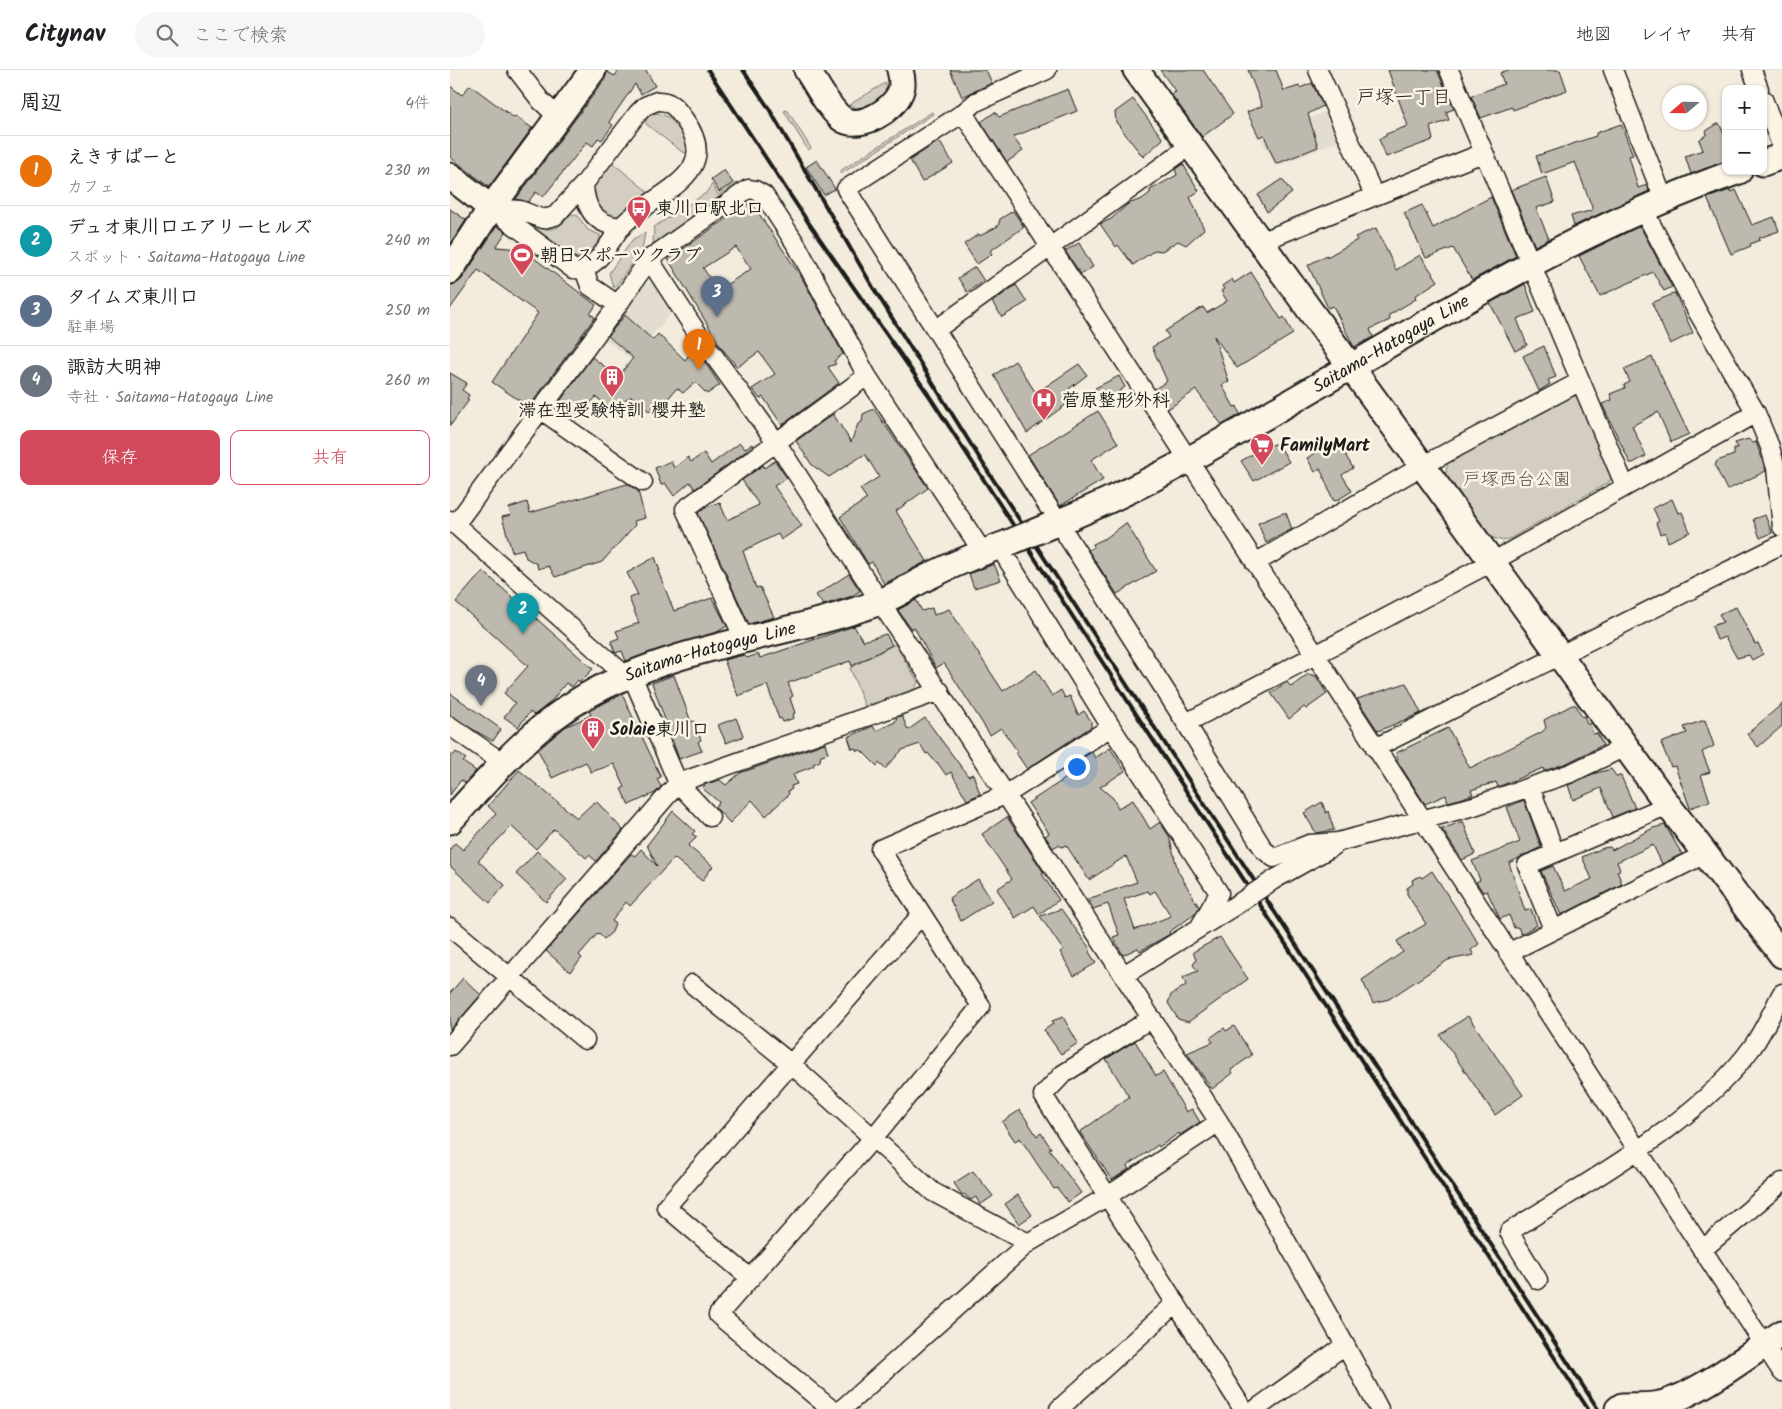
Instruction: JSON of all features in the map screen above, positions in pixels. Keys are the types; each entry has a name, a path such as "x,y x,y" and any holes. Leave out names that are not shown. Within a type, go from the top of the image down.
{"main road":[{"path":"450,271 491,208 592,70"},
{"path":"807,70 835,112 844,120 852,122 860,122 873,117 894,102 901,81"},
{"path":"1136,70 1668,805 1782,956"},
{"path":"1767,162 1782,156"},
{"name":"Saitama-Hatogaya Line","path":"450,821 503,763 542,728 585,697 627,676 675,659 832,618 879,602 929,576 1053,524 1190,461 1352,366 1532,266 1654,204 1729,175"},
{"path":"450,176 491,208"},
{"path":"1618,1409 1622,1406 1658,1404 1674,1400 1692,1391 1773,1339"}],"street":[{"path":"517,70 541,100 558,117"},
{"path":"886,70 901,81"},
{"path":"1047,70 976,102 963,113 846,189 937,329 1053,524 1186,723 1264,850 1274,858 1309,844 1338,842 1474,806 1571,773 1626,746"},
{"path":"1318,70 1374,195"},
{"path":"1449,70 1579,382 1625,486"},
{"path":"1613,70 1654,204 1697,311 1756,414 1770,447 1776,468 1782,527"},
{"path":"1752,70 1758,85"},
{"path":"661,101 675,107 696,137 698,152 695,165 687,175 622,227 599,258 584,269 573,269 491,208 513,208 536,217 550,218 560,213 645,106 661,101"},
{"path":"1767,109 1782,147"},
{"path":"963,113 1190,461 1314,656 1702,1250 1773,1339 1782,1372"},
{"path":"937,329 1191,145"},
{"path":"1260,242 1483,153"},
{"path":"584,184 585,200 590,211 602,223 622,227"},
{"path":"710,817 678,783 636,685 453,523 618,306 648,259 748,189 755,190 764,195 797,246 867,376 997,548 1220,893 1199,928"},
{"path":"648,259 698,334 776,442 1220,1122 1379,1409"},
{"path":"584,269 590,286 618,306"},
{"path":"745,641 685,509 867,376"},
{"path":"1255,563 1422,466 1579,382"},
{"path":"540,410 643,482"},
{"path":"1186,723 1492,562 1756,414"},
{"path":"1375,748 1782,544"},
{"path":"450,1046 678,783 940,691"},
{"path":"450,726 503,763"},
{"path":"831,1409 718,1315 874,1137 982,1006 880,849 1007,794 1111,727"},
{"path":"1530,787 1555,853"},
{"path":"1553,929 1527,865 1668,805"},
{"path":"1124,975 1236,905 1275,878 1332,848 1338,842"},
{"path":"1508,952 1705,854"},
{"path":"750,1278 666,1207 922,914"},
{"path":"450,927 584,1040"},
{"path":"692,984 790,1063 933,1192 1028,1243"},
{"path":"1538,1280 1509,1232 1636,1150 1690,1112 1724,1080 1753,1045 1782,992"},
{"path":"1152,1018 1063,1074 1043,1095 1243,1409"},
{"path":"842,1409 1028,1243 1108,1196 1220,1122"},
{"path":"1702,1250 1782,1182"},
{"path":"1059,1409 1176,1303"},
{"path":"1256,1409 1345,1345"}],"shaded area":[{"path":"1329,110 1342,139 1276,167 1261,139"},
{"path":"654,281 673,311 631,360 605,339 644,285"}],"green space":[{"path":"885,83 887,88 884,99 861,110 849,105"},
{"path":"787,110 811,148 808,150 784,111"},
{"path":"932,112 933,114 841,174 840,171"},
{"path":"655,113 662,114 672,120 689,146 688,153 682,152 646,124 646,116"},
{"path":"609,163 614,164 646,190 648,196 617,217 609,218 595,207 593,188"},
{"path":"738,182 742,186 653,244 654,227 706,193 712,184 718,195"},
{"path":"571,214 577,215 588,230 600,235 600,242 592,252 582,257 572,257 526,225 545,229 555,228"},
{"path":"645,233 642,250 615,287 613,287 609,273 633,239"},
{"name":"戸塚西台公園","path":"1569,394 1581,398 1612,475 1609,482 1511,538 1503,541 1490,537 1445,476 1448,462"},
{"path":"895,644 918,682 913,692 866,709 850,668"}],"building":[{"path":"619,70 646,70 655,86 641,94 635,84 609,122 613,125 602,140 598,138 593,146 587,142 543,197 536,192 528,202 516,199 605,79 607,72 615,76"},
{"path":"950,70 986,70 992,83 962,97"},
{"path":"1160,70 1203,70 1233,114 1202,137 1171,94 1176,92"},
{"path":"1248,70 1276,70 1284,91 1299,86 1300,88 1312,83 1323,106 1308,114 1318,147 1276,164 1264,135 1259,137 1247,112 1262,106"},
{"path":"1388,70 1437,70 1454,109 1446,112 1449,120 1430,127 1433,140 1386,157 1379,139 1386,136 1386,134 1408,126"},
{"path":"1508,70 1560,70 1567,90 1513,110 1512,107 1481,118 1471,96 1504,84 1500,73"},
{"path":"470,85 514,118 515,116 532,128 489,187 450,157 450,86 462,95"},
{"path":"1068,89 1077,111 1013,137 1023,151 1007,162 981,122 995,112 999,117"},
{"path":"1133,99 1163,139 1143,157 1116,122 1115,112"},
{"path":"1719,123 1722,130 1722,162 1691,174 1685,156 1703,150 1699,140 1707,134 1706,131"},
{"path":"1621,124 1633,155 1629,156 1638,188 1647,185 1649,191 1574,226 1571,216 1593,210 1575,162 1542,174 1536,156 1596,136 1596,133"},
{"path":"939,141 953,163 922,182 910,160"},
{"path":"817,160 835,189 824,195 806,167"},
{"path":"1183,164 1199,191 1190,197 1204,229 1186,245 1178,241 1162,251 1155,250 1133,265 1118,245 1116,247 1100,224 1111,219 1128,204 1142,199 1150,193 1150,190 1177,175 1175,169"},
{"path":"724,170 733,183 719,192 711,179"},
{"path":"1546,177 1555,202 1536,208 1549,239 1535,246 1511,190"},
{"path":"1282,179 1292,193 1267,212 1258,195"},
{"path":"1730,190 1731,192 1736,190 1752,225 1774,217 1779,231 1759,238 1760,240 1750,244 1751,246 1731,254 1707,198"},
{"path":"1491,197 1516,256 1472,280 1453,248 1426,258 1404,213 1422,205 1433,228"},
{"path":"751,202 802,278 843,354 834,361 836,364 828,367 839,383 782,425 763,397 760,399 752,389 775,374 759,352 737,367 721,347 668,259","holes":["736,247 751,269 718,290 703,268"]},
{"path":"450,209 466,220 450,245"},
{"path":"1013,211 1024,227 990,251 992,254 977,264 964,244 979,234 980,236 998,226 1000,219"},
{"path":"497,226 506,232 496,247 522,249 596,305 590,314 595,317 529,407 492,382 538,313 478,270 450,309 450,285 462,279"},
{"path":"1640,226 1672,287 1664,291 1653,272 1600,296 1579,256"},
{"path":"1376,228 1396,270 1420,255 1438,281 1415,296 1416,299 1389,315 1390,320 1370,329 1373,337 1354,347 1333,306 1328,308 1308,265 1327,255 1327,257 1357,240 1355,237"},
{"path":"1079,243 1093,267 1081,274 1065,251"},
{"path":"975,267 984,281 967,292 958,278"},
{"path":"1251,272 1281,319 1284,317 1293,334 1237,368 1214,336 1229,382 1222,385 1234,407 1237,406 1240,415 1222,425 1196,390 1168,409 1155,389 1167,381 1152,347 1169,337 1165,331 1203,307 1207,313 1227,301 1221,291 1224,289 1222,286 1232,279 1234,283"},
{"path":"1525,284 1535,312 1517,319 1527,345 1515,351 1490,303"},
{"path":"1016,285 1027,302 1002,317 992,302"},
{"path":"1675,293 1693,333 1670,344 1652,303"},
{"path":"625,315 653,340 658,334 685,360 693,350 698,352 720,385 707,394 695,382 683,393 677,388 660,408 653,408 650,412 631,396 629,399 627,398 616,412 596,397 576,420 559,410 556,407 592,357 618,377 633,358 608,336"},
{"path":"1544,346 1556,377 1548,380 1550,384 1539,391 1523,356"},
{"path":"1652,357 1689,434 1671,442 1658,412 1632,426 1646,456 1630,463 1602,404 1612,400 1610,394 1625,388 1624,385 1630,382 1624,369"},
{"path":"1015,361 1036,393 1079,364 1087,375 1065,392 1071,401 1027,433 994,375"},
{"path":"450,373 467,383 462,390 469,395 467,399 469,400 450,426"},
{"path":"1119,376 1125,387 1105,402 1095,388"},
{"path":"874,409 928,488 896,511 927,561 884,584 872,562 868,564 840,517 867,499 860,489 879,477 865,454 829,477 812,465 796,441 833,414 851,442 858,424 862,422 863,414"},
{"path":"1098,411 1118,443 1091,460 1103,480 1060,506 1028,455"},
{"path":"1337,439 1347,454 1346,456 1353,468 1342,475 1352,491 1336,501 1333,500 1320,468 1315,472 1307,458"},
{"path":"1748,439 1753,443 1756,442 1766,471 1727,490 1715,466 1717,461 1734,455 1734,448 1737,448 1735,443"},
{"path":"740,443 745,449 752,444 753,446 695,489 690,482 674,496 665,483 661,485 655,468 671,461 674,468 688,457 691,462 704,453 711,464"},
{"path":"1278,443 1289,462 1254,481 1241,461 1265,447"},
{"path":"775,461 787,478 774,486 802,526 781,540 778,534 743,551 756,588 760,587 774,617 749,624 698,513 706,507 720,503 727,520 759,505 742,480 763,465 764,468"},
{"path":"627,484 638,491 645,518 634,521 635,525 602,562 555,577 549,566 538,569 537,564 526,558 523,549 512,552 502,517 511,515 509,508 527,502 530,513"},
{"path":"1672,499 1678,513 1682,512 1690,532 1668,542 1665,532 1660,534 1656,523 1659,521 1653,508"},
{"path":"1286,513 1292,529 1266,543 1258,523"},
{"path":"1765,515 1772,533 1760,538 1753,519"},
{"path":"1126,523 1156,571 1117,594 1088,550 1094,547 1093,544 1106,538"},
{"path":"655,557 660,571 658,571 674,611 712,598 727,626 717,632 626,661 622,651 615,653 611,641 619,638 616,631 639,623 629,598 638,595 627,573"},
{"path":"994,564 1001,580 974,588 969,574"},
{"path":"483,571 593,669 572,687 566,683 548,705 534,715 530,712 518,727 504,717 515,703 504,693 528,666 456,602"},
{"path":"849,574 860,591 852,596 823,605 816,595"},
{"path":"916,600 922,611 932,608 934,615 949,609 1003,691 1036,670 1052,696 1061,690 1065,698 1070,696 1078,715 1084,711 1091,721 1091,727 1027,769 1016,753 1018,752 1001,728 990,735 944,663 936,668 914,627 911,629 898,610"},
{"path":"1736,607 1755,644 1758,643 1763,654 1752,660 1749,655 1737,658 1725,637 1717,640 1712,626 1723,622 1719,614"},
{"path":"854,626 863,641 886,634 892,645 852,666 850,661 788,683 793,696 790,698 795,713 793,714 794,718 783,722 781,718 779,719 767,685 738,696 724,660 744,655 747,658 758,654 760,658"},
{"path":"1308,674 1316,676 1327,694 1306,709 1304,707 1289,719 1271,693 1287,682 1291,687"},
{"path":"674,675 691,722 694,721 701,740 698,742 702,751 679,759 652,683"},
{"path":"1406,683 1421,713 1378,731 1357,699"},
{"path":"450,693 501,729 493,741 450,716"},
{"name":"Solaie東川口","path":"622,694 661,777 657,779 661,787 655,793 629,805 621,789 625,787 614,764 591,772 586,762 552,778 538,750 565,727 591,715 589,711"},
{"path":"1782,704 1782,726 1758,747 1747,734"},
{"path":"1572,705 1576,705 1587,724 1590,724 1593,734 1597,733 1603,745 1567,763 1544,771 1543,768 1498,787 1496,782 1471,790 1473,794 1463,798 1448,802 1446,795 1425,804 1398,762 1396,753 1448,728 1470,768 1542,732 1546,728 1544,720"},
{"path":"902,716 908,730 925,718 968,776 973,774 980,794 967,800 951,772 946,775 937,762 928,753 926,754 920,744 902,750 885,769 879,763 877,766 861,750 852,749 848,737 873,726 876,731 895,722 897,717"},
{"path":"736,718 743,735 726,743 718,725"},
{"path":"1705,720 1714,746 1702,752 1710,772 1701,775 1710,801 1690,808 1675,766 1671,767 1661,743 1687,733 1684,727"},
{"path":"825,743 828,753 821,755 820,761 813,764 814,766 793,774 797,784 791,786 792,789 788,791 789,794 766,816 752,800 730,823 715,807 719,802 702,788 706,784 720,780 726,785 740,773"},
{"path":"1110,748 1125,771 1100,787 1113,798 1118,808 1133,800 1150,829 1160,822 1169,836 1178,871 1199,907 1195,914 1169,932 1170,934 1140,951 1138,948 1123,955 1113,937 1119,935 1108,904 1093,909 1088,899 1137,882 1126,856 1089,880 1066,845 1062,847 1058,845 1053,848 1045,836 1049,833 1028,803 1080,769 1075,763 1092,752 1095,758","holes":["1148,891 1150,894 1155,891 1171,916 1135,930 1124,899"]},
{"path":"456,752 466,759 463,762 476,771 465,783 461,780 450,795 450,753 453,756"},
{"path":"1611,769 1616,776 1621,776 1635,808 1613,817 1601,788 1573,800 1568,785 1593,774"},
{"path":"519,770 577,818 593,803 597,802 623,830 596,861 589,855 586,858 554,829 536,849 511,826 478,861 505,885 490,903 450,866 450,849 455,843 463,850 496,814 488,806"},
{"path":"1524,800 1541,847 1509,863 1525,911 1531,909 1537,925 1521,934 1518,927 1514,928 1509,915 1500,919 1487,891 1483,892 1476,882 1480,880 1472,861 1520,842 1507,807"},
{"path":"1322,802 1326,813 1328,811 1334,830 1316,833 1304,813"},
{"path":"673,811 695,831 692,834 697,837 688,846 713,866 702,881 674,858 630,906 626,902 612,921 615,924 612,932 604,939 598,933 579,955 582,958 570,972 546,951 631,854 635,856 641,849 657,866 647,845"},
{"path":"1007,817 1044,873 1042,874 1059,900 1039,914 1034,906 1015,918 997,889 1012,879 982,834"},
{"path":"1463,821 1475,854 1462,860 1442,829"},
{"path":"1665,825 1682,854 1662,864 1653,845 1617,862 1620,870 1617,871 1622,884 1561,915 1541,871 1553,866 1565,891 1592,879 1582,857 1603,848 1610,847 1612,850 1653,828"},
{"path":"537,851 567,879 546,902 516,874"},
{"path":"1432,871 1479,944 1471,950 1474,955 1448,960 1389,999 1373,1003 1362,980 1403,952 1397,941 1426,924 1407,894 1407,888 1413,884 1412,880 1420,876 1422,878"},
{"path":"978,879 992,901 961,921 949,898"},
{"path":"1061,909 1091,950 1089,952 1096,963 1074,976 1060,952 1063,950 1040,916"},
{"path":"1220,937 1248,979 1188,1022 1178,1019 1168,1003 1171,995 1186,985 1183,977 1198,971 1193,965 1196,960 1193,952"},
{"path":"463,978 481,995 450,1030 450,993"},
{"path":"1468,1016 1523,1095 1495,1115 1440,1035"},
{"path":"1063,1017 1078,1043 1061,1054 1044,1030 1053,1024 1052,1021"},
{"path":"1234,1026 1252,1055 1231,1070 1233,1073 1212,1089 1187,1053 1213,1042 1210,1038 1224,1028 1226,1031"},
{"path":"1135,1041 1156,1076 1163,1072 1186,1112 1192,1109 1200,1122 1180,1135 1179,1133 1159,1147 1158,1145 1127,1166 1129,1169 1112,1180 1080,1132 1129,1097 1106,1059"},
{"path":"1020,1110 1037,1136 1041,1133 1051,1148 1049,1149 1081,1193 1068,1202 1057,1188 1054,1189 1020,1138 1015,1141 1002,1122"},
{"path":"973,1171 993,1196 980,1205 976,1197 971,1200 964,1194 962,1195 954,1183"},
{"path":"1018,1195 1032,1215 1019,1224 1005,1204"}],"railway":[{"path":"708,70 808,222 928,394 1588,1409"},
{"path":"743,70 768,107 874,289 987,470 1598,1409"}],"place":[{"name":"東川口駅北口","path":"639,229"},
{"name":"朝日スポーツクラブ","path":"522,276"},
{"name":"タイムズ東川口","path":"717,317"},
{"name":"えきすぱーと","path":"699,370"},
{"name":"滞在型受験特訓 櫻井塾","path":"612,398"},
{"name":"菅原整形外科","path":"1044,421"},
{"name":"FamilyMart","path":"1262,466"},
{"name":"デュオ東川口エアリーヒルズ","path":"523,634"},
{"name":"諏訪大明神","path":"481,706"},
{"name":"Solaie東川口","path":"593,750"}],"district":[{"name":"戸塚一丁目","path":"1404,96"}]}
